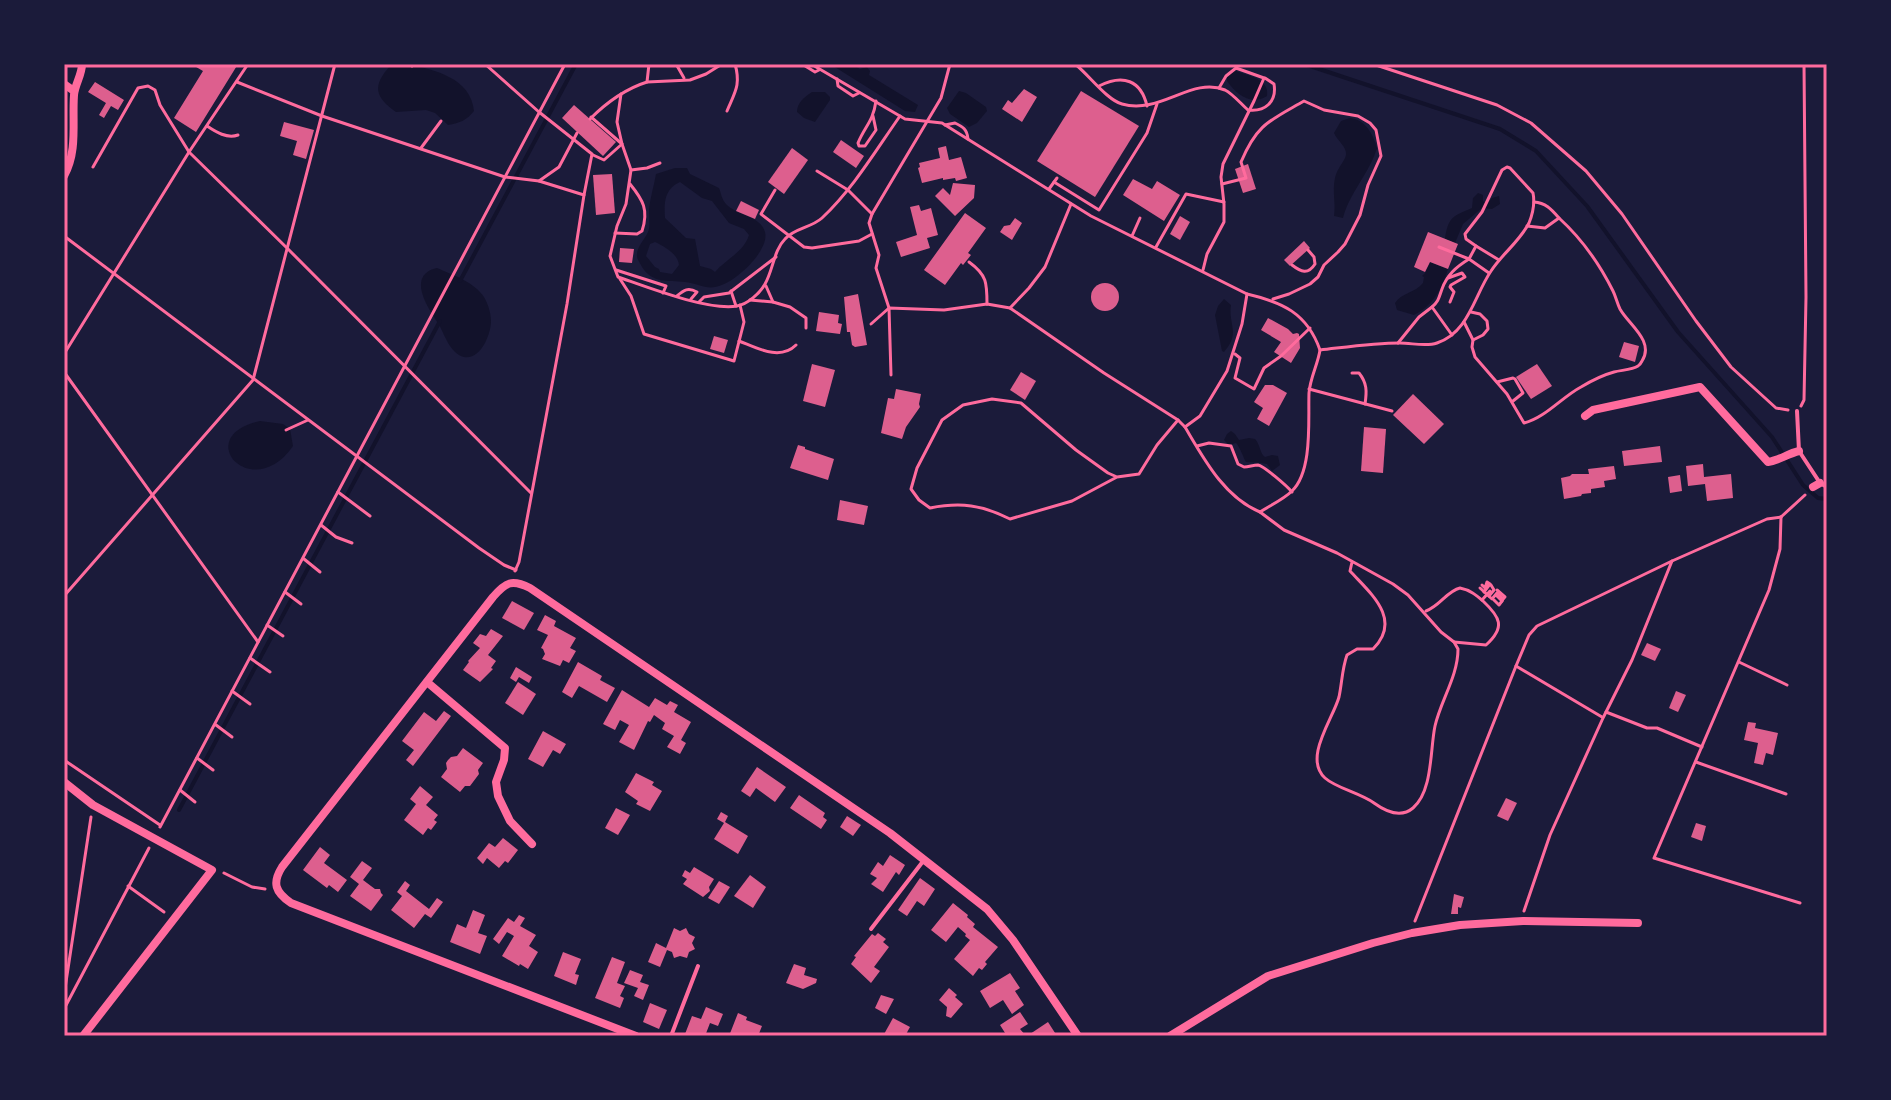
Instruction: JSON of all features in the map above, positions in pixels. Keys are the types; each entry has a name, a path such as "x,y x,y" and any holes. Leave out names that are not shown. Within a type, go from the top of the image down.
{"street":[{"path":"64,176 75,134 74,91 82,64"},
{"path":"64,84 74,91"},
{"path":"1585,416 1593,410 1700,387 1768,462 1794,452"},
{"path":"636,1036 291,903 276,888 276,877 282,867 493,597 511,582 530,588 890,833 987,909 1013,940 1078,1036"},
{"path":"427,682 505,748 496,782 498,796 510,821 532,844"},
{"path":"64,782 93,805 212,870 83,1036"},
{"path":"1170,1036 1268,976 1412,933 1460,925 1523,921 1638,923"},
{"path":"604,1036 610,1026"}],"lane":[{"path":"1797,411 1794,452 1820,485"},
{"path":"871,929 924,860"},
{"path":"671,1036 698,966"}],"path":[{"path":"64,354 189,152 248,64"},
{"path":"64,596 253,380 335,64"},
{"path":"485,64 592,154 604,160 622,144"},
{"path":"64,1009 565,64"},
{"path":"647,82 649,64"},
{"path":"676,64 685,80"},
{"path":"622,144 590,118 621,94 647,82 699,78 722,64"},
{"path":"727,111 738,87 735,64"},
{"path":"802,64 815,72 820,69"},
{"path":"811,64 837,79 838,86 853,96 860,92 905,119 945,125 955,123 968,133 968,140 1091,216 1247,294 1271,299 1299,316 1310,328 1320,350 1309,389 1305,463 1300,481 1292,492 1260,512"},
{"path":"891,375 889,308 876,268 879,255 869,223 941,98 950,64"},
{"path":"1075,64 1114,101 1124,105 1157,104 1204,87 1228,91 1248,110"},
{"path":"1373,64 1497,105 1531,123 1586,171 1622,214 1731,367 1776,408 1797,411 1804,400 1806,312 1804,64"},
{"path":"1219,88 1226,76 1236,68 1274,84 1273,98 1265,108 1248,110"},
{"path":"1099,86 1114,79 1132,83 1144,93 1147,106"},
{"path":"1203,270 1207,254 1224,222 1223,164 1263,79"},
{"path":"237,82 322,116 505,177 539,181 584,195"},
{"path":"93,167 138,88 148,86 155,90 160,105 189,152 531,493"},
{"path":"621,94 617,122 631,170 626,204 610,256 618,277 631,296 644,334 734,361 744,322 731,291"},
{"path":"873,116 876,130 865,146 859,146 859,138 870,123 876,101"},
{"path":"1222,184 1246,178 1241,162 1253,136 1270,121 1304,101 1324,110 1358,116 1376,130 1380,143 1379,164 1350,233 1310,284 1271,299"},
{"path":"1049,189 1055,180 1099,210 1147,133 1157,104"},
{"path":"618,277 663,293 722,307 738,306 750,300 765,285 782,242 789,235 819,221 848,190 900,116"},
{"path":"421,148 441,121"},
{"path":"207,126 222,135 238,135"},
{"path":"539,181 559,167 577,133"},
{"path":"511,582 519,562 592,154"},
{"path":"631,170 660,163"},
{"path":"1320,350 1398,343 1430,344 1452,335 1471,312 1489,273 1527,226 1533,213 1533,193 1507,167 1502,170 1484,209 1465,234 1466,239 1499,260"},
{"path":"817,171 848,190 872,214"},
{"path":"615,233 637,234 645,226 644,203 629,183"},
{"path":"775,190 761,214 804,247 859,241 872,234"},
{"path":"1156,247 1186,194 1224,202"},
{"path":"1464,322 1473,340 1475,357 1512,402 1522,421 1527,423 1590,382 1612,372 1638,366 1645,354 1639,332 1621,311 1597,262 1550,208 1534,202"},
{"path":"1010,308 1045,267 1072,203"},
{"path":"1132,236 1140,218"},
{"path":"1527,226 1545,228 1559,218"},
{"path":"64,236 479,548 516,570"},
{"path":"1398,343 1410,325 1440,299 1450,273 1469,259 1476,246"},
{"path":"1439,247 1469,259 1489,273"},
{"path":"1292,265 1305,272 1311,270 1315,264 1314,257 1308,250"},
{"path":"699,302 704,297 731,291 776,257"},
{"path":"969,262 981,270 987,304"},
{"path":"616,270 666,286 663,293"},
{"path":"1311,270 1318,277"},
{"path":"1447,278 1462,273 1465,277 1451,285 1454,292 1450,302"},
{"path":"765,285 773,302"},
{"path":"677,296 683,290 690,289 697,292 691,300"},
{"path":"1185,427 1200,416 1227,371 1242,324 1247,294"},
{"path":"750,300 790,307 806,318 806,328"},
{"path":"871,324 889,308 944,310 987,304 1010,308 1091,365 1178,420 1239,500 1284,530 1319,544 1393,584 1408,595 1454,642 1458,655 1439,711 1425,788 1413,808 1401,813 1388,812 1324,777 1317,759 1320,741 1339,695 1345,659 1353,650 1373,649 1382,637 1384,627 1382,608 1350,571 1352,562"},
{"path":"1432,307 1452,335"},
{"path":"1471,312 1480,314 1487,321 1488,329 1473,340"},
{"path":"1233,352 1240,358 1235,378 1254,389 1264,368 1310,328"},
{"path":"739,341 779,353 796,345"},
{"path":"64,372 258,642"},
{"path":"1352,373 1359,373 1365,380 1365,404"},
{"path":"1497,382 1515,379 1523,393 1512,402"},
{"path":"1309,389 1392,411"},
{"path":"1117,477 1076,450 1021,403 992,399 963,405 942,420 917,468 911,489 930,508 951,504 988,507 1010,519 1072,501 1117,477 1139,474 1178,420"},
{"path":"286,430 308,420"},
{"path":"1197,446 1209,443 1231,446 1238,464 1244,467 1262,466 1292,492"},
{"path":"338,492 370,516"},
{"path":"1412,933 1516,666 1529,635 1537,626 1672,561 1767,519 1781,517 1803,496"},
{"path":"1781,517 1780,549 1769,590 1654,858 1800,903"},
{"path":"320,525 336,537 352,543"},
{"path":"302,558 320,572"},
{"path":"1523,921 1550,835 1632,660 1672,561"},
{"path":"1424,612 1435,607 1456,588 1467,589 1492,609 1499,621 1488,644 1454,642"},
{"path":"285,592 301,604"},
{"path":"1482,600 1491,593 1492,609"},
{"path":"1474,602 1477,596"},
{"path":"267,625 283,636"},
{"path":"250,658 270,672"},
{"path":"1739,662 1787,685"},
{"path":"1516,666 1603,718"},
{"path":"232,691 250,704"},
{"path":"1606,712 1647,728 1657,728 1702,747"},
{"path":"215,724 232,737"},
{"path":"197,757 213,770"},
{"path":"64,760 161,825"},
{"path":"1696,762 1786,794"},
{"path":"180,790 195,802"},
{"path":"64,995 93,805"},
{"path":"212,870 223,872 252,887 276,888"},
{"path":"128,886 174,920"}],"shaded area":[{"path":"408,64 440,73 459,83 471,100 474,111 463,121 448,125 435,113 426,110 396,112 380,96 378,85 390,66"},
{"path":"830,64 852,64 860,69 867,67 869,75 918,105 915,112 905,111"},
{"path":"1236,71 1262,82 1267,96 1255,100 1235,91 1227,78"},
{"path":"959,91 986,107 987,111 977,123 969,127 950,114 947,108"},
{"path":"812,92 825,92 830,97 815,122 797,112 802,100"},
{"path":"1350,118 1368,128 1377,148 1343,218 1334,216 1334,188 1336,174 1346,152 1334,133 1341,121"},
{"path":"687,168 690,174 719,188 724,201 731,208 758,222 765,232 765,240 749,266 723,285 712,287 661,280 646,272 637,252 649,229 656,174","holes":["680,182 702,198 712,201 729,223 744,229 749,235 739,251 715,272 700,266 695,239 686,238 665,218 668,193","655,242 676,257 679,265 672,274 660,272 646,256 650,244"]},
{"path":"1478,193 1483,195 1483,201 1487,204 1499,196 1500,204 1492,209 1482,208 1463,224 1455,243 1445,239 1450,222 1472,208 1473,198"},
{"path":"1430,262 1448,269 1436,296 1414,315 1397,310 1395,303 1423,283 1422,276"},
{"path":"437,268 475,287 488,306 491,321 489,333 484,345 470,357 459,355 451,348 425,301 421,285 423,277"},
{"path":"1224,299 1231,305 1233,334 1224,352 1215,315"},
{"path":"260,421 283,424 290,429 293,446 277,462 261,469 246,468 235,461 229,451 230,440 240,429"},
{"path":"1231,431 1239,440 1255,439 1263,456 1278,456 1280,465 1272,471 1267,464 1246,462 1236,443 1229,445 1224,440"}],"building":[{"path":"191,64 238,64 196,132 174,118 203,71"},
{"path":"95,82 124,100 118,110 111,106 104,118 99,115 106,103 88,92"},
{"path":"1024,89 1037,97 1022,122 1002,109 1008,100 1012,103"},
{"path":"1081,91 1139,126 1095,197 1037,161"},
{"path":"574,105 616,142 603,156 562,118"},
{"path":"284,122 314,130 306,159 293,155 297,141 280,136"},
{"path":"841,140 864,156 856,168 833,152"},
{"path":"946,146 949,160 961,157 967,178 956,181 955,178 943,178 922,183 919,163 940,158 938,148"},
{"path":"792,148 808,160 784,194 768,182"},
{"path":"1248,164 1256,189 1243,193 1235,169"},
{"path":"612,174 615,213 596,215 593,175"},
{"path":"1133,179 1152,189 1157,181 1180,195 1164,221 1123,195"},
{"path":"953,183 975,185 974,198 955,216 935,196 943,188 950,195"},
{"path":"741,201 759,210 755,219 736,211"},
{"path":"919,205 921,211 931,208 938,235 927,238 930,248 901,257 896,242 917,235 910,207"},
{"path":"965,213 986,228 968,253 971,255 945,285 924,270"},
{"path":"1180,216 1190,222 1180,240 1170,234"},
{"path":"1015,218 1022,223 1012,240 1000,232"},
{"path":"1428,232 1458,244 1448,269 1430,262 1425,272 1414,267"},
{"path":"1304,241 1310,248 1290,266 1284,260"},
{"path":"620,248 634,249 632,263 619,262"},
{"path":"1105,283 1115,287 1119,297 1115,307 1105,311 1095,307 1091,297 1095,287"},
{"path":"858,294 867,345 855,347 850,332 847,332 844,297"},
{"path":"819,312 839,315 838,323 842,324 840,334 816,331"},
{"path":"1268,318 1293,334 1299,334 1300,348 1291,363 1274,352 1281,342 1261,330"},
{"path":"714,336 728,340 724,353 710,349"},
{"path":"1624,342 1639,346 1635,362 1619,357"},
{"path":"812,364 835,370 825,407 803,401"},
{"path":"1537,364 1552,386 1531,399 1516,377"},
{"path":"1021,372 1036,381 1025,400 1010,390"},
{"path":"1265,385 1273,385 1287,393 1269,426 1257,419 1263,408 1254,402"},
{"path":"896,389 921,394 920,407 902,439 881,433 888,398 894,399"},
{"path":"1413,394 1444,424 1424,444 1393,415"},
{"path":"1364,427 1386,429 1383,473 1361,471"},
{"path":"798,445 834,459 828,480 790,468"},
{"path":"1660,446 1662,462 1624,466 1622,451"},
{"path":"1703,464 1704,477 1731,474 1733,498 1707,501 1705,484 1688,486 1686,466"},
{"path":"1614,466 1616,479 1604,481 1605,487 1564,499 1561,478 1572,474 1589,474 1588,469"},
{"path":"1680,475 1682,491 1670,493 1668,477"},
{"path":"840,500 868,506 864,525 837,520"},
{"path":"512,601 534,613 524,630 502,618"},
{"path":"545,615 556,621 554,626 576,638 570,648 576,651 569,663 563,660 560,666 542,659 545,654 541,648 548,635 537,630"},
{"path":"491,629 503,636 488,655 496,661 493,669 480,682 463,670 480,648 473,643 480,634 486,636"},
{"path":"1647,643 1661,649 1655,661 1641,655"},
{"path":"578,662 615,688 607,702 579,686 572,698 562,692"},
{"path":"516,667 532,677 529,683 519,677 516,682 510,678"},
{"path":"518,682 536,694 523,715 505,703"},
{"path":"622,690 649,707 655,698 667,705 670,701 678,705 674,712 691,722 681,740 686,743 680,754 667,747 674,736 662,729 665,723 654,715 634,750 619,742 629,725 620,720 615,730 603,724"},
{"path":"1676,691 1686,695 1678,712 1669,708"},
{"path":"444,711 451,716 413,766 406,760 414,750 402,741 424,712 436,721"},
{"path":"1748,722 1756,723 1755,728 1778,733 1773,755 1766,753 1763,765 1754,763 1758,743 1744,740"},
{"path":"543,731 566,744 560,754 553,750 543,767 528,759"},
{"path":"463,748 483,763 470,786 465,786 460,792 441,777 447,769 448,760 457,756"},
{"path":"757,767 786,787 775,802 756,788 750,797 741,791"},
{"path":"636,773 654,782 652,785 662,791 650,811 636,804 638,801 625,792"},
{"path":"420,786 433,797 426,805 438,815 431,830 428,828 423,835 404,820 416,804 410,799"},
{"path":"799,795 825,813 823,817 827,820 821,829 790,808"},
{"path":"1506,798 1517,803 1508,821 1497,816"},
{"path":"616,808 630,815 618,835 605,828"},
{"path":"721,812 728,816 725,822 748,836 738,854 714,839 724,823 717,819"},
{"path":"847,816 861,825 853,836 840,827"},
{"path":"1696,823 1706,826 1702,841 1691,837"},
{"path":"503,838 518,850 508,863 505,861 499,868 487,858 483,864 477,858 489,843 495,847"},
{"path":"320,847 330,855 324,863 347,880 338,892 329,885 327,888 303,870"},
{"path":"890,855 905,865 899,875 896,872 883,892 871,884 877,878 870,874 878,862 883,866"},
{"path":"362,861 372,868 363,880 380,889 383,895 371,911 350,896 359,884 350,877"},
{"path":"694,867 714,879 710,891 703,897 683,884 687,879 682,876 685,870 690,873"},
{"path":"750,875 766,887 753,908 734,896"},
{"path":"920,878 935,889 924,906 917,901 907,916 898,910"},
{"path":"405,881 410,885 406,891 429,909 437,898 443,902 431,918 425,914 414,928 391,910 402,896 397,892"},
{"path":"719,881 730,887 719,904 708,898"},
{"path":"1454,894 1464,897 1458,914 1451,914"},
{"path":"953,903 968,915 975,924 973,927 998,947 982,970 979,968 973,976 954,959 970,940 966,934 958,927 946,942 931,930"},
{"path":"473,910 485,915 478,933 487,936 480,954 450,942 457,924 466,928"},
{"path":"519,915 525,918 520,926 536,935 529,946 538,952 528,969 502,956 514,936 507,932 499,944 493,939 508,918 514,922"},
{"path":"674,928 680,931 686,928 695,937 692,943 695,949 689,952 687,958 674,958 672,952 667,950 660,967 648,962 656,943 666,948"},
{"path":"878,933 886,939 883,942 889,947 874,967 880,971 871,983 851,964 872,934 875,936"},
{"path":"563,952 581,959 575,974 579,975 576,985 554,976"},
{"path":"612,957 625,962 617,983 625,986 620,996 624,998 620,1008 595,998"},
{"path":"794,964 806,968 804,975 817,979 816,983 803,989 786,983"},
{"path":"630,970 643,975 640,982 649,985 643,1000 634,996 638,988 624,983"},
{"path":"1010,973 1020,988 1015,991 1024,1005 1012,1014 1003,1000 990,1008 980,991"},
{"path":"949,988 963,1004 951,1018 946,1016 947,1007 939,1000"},
{"path":"881,995 894,999 886,1014 875,1008"},
{"path":"650,1003 667,1010 659,1029 643,1022"},
{"path":"706,1007 723,1014 718,1026 710,1023 705,1036 685,1034 692,1016 701,1019"},
{"path":"1020,1012 1028,1024 1020,1029 1026,1036 1007,1036 1000,1025"},
{"path":"738,1013 762,1026 758,1036 729,1036"},
{"path":"893,1018 910,1027 905,1036 883,1036"},
{"path":"1048,1022 1057,1036 1027,1036"}],"waterway":[{"path":"460,281 576,64"},
{"path":"1304,64 1500,129 1536,151 1587,206 1678,332 1772,437 1803,485 1818,498 1827,499"},
{"path":"179,810 440,321"}]}
